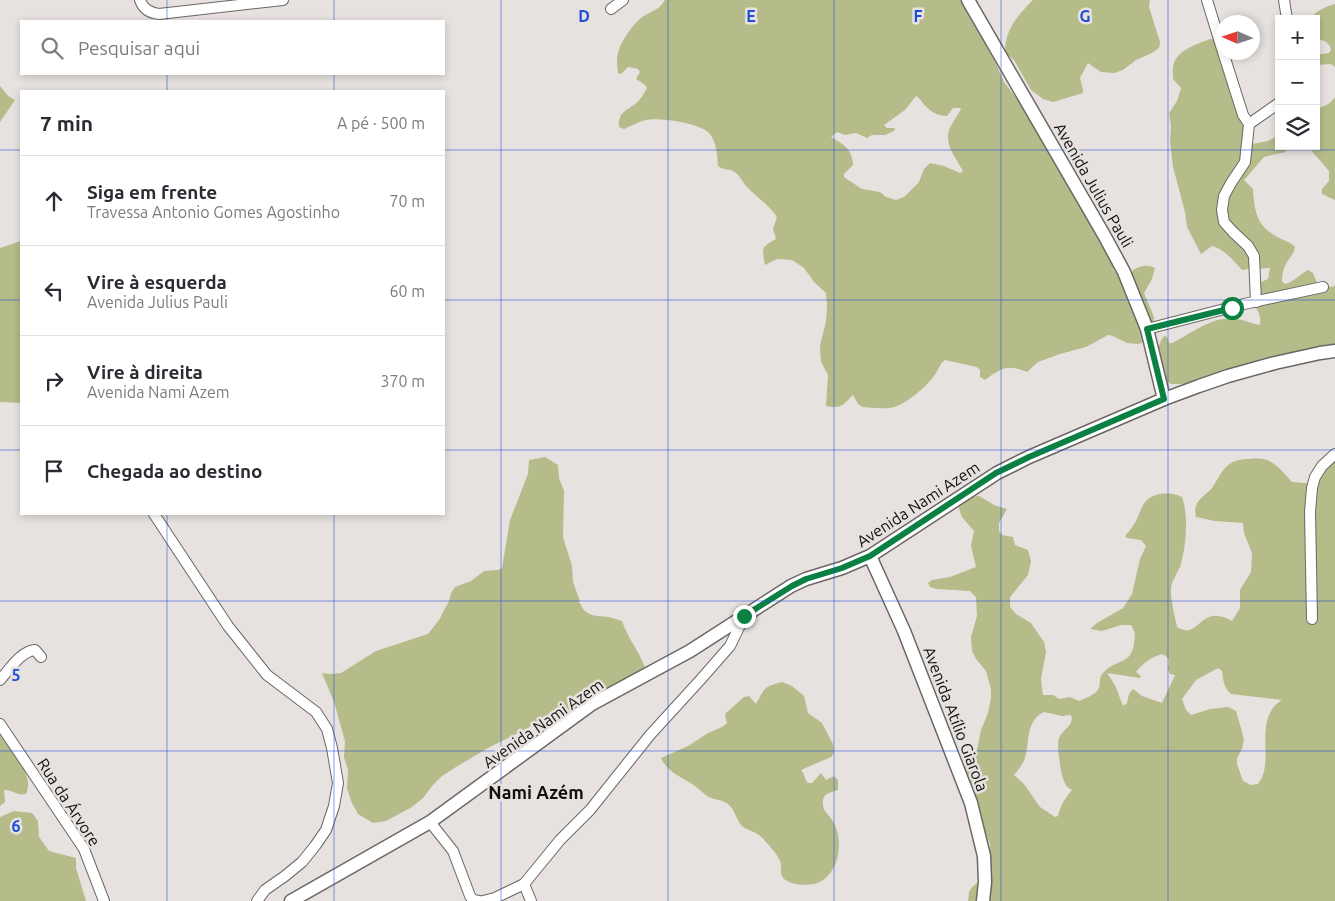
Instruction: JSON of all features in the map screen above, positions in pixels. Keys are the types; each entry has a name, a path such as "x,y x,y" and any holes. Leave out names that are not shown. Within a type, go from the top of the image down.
{"street":[{"path":"140,0 148,11 159,14 283,0"},
{"path":"611,9 623,0"},
{"name":"Avenida Julius Pauli","path":"968,0 1124,272 1147,329 1164,399"},
{"path":"1207,0 1215,26"},
{"path":"1284,0 1286,15"},
{"path":"1226,60 1243,115 1249,124 1245,162 1224,196 1222,210 1224,222 1248,246 1254,256 1256,302"},
{"path":"1249,124 1276,105"},
{"path":"1147,329 1323,287"},
{"name":"Avenida Nami Azem","path":"291,901 430,822 592,704 690,651 792,586 806,579 842,568 870,556 996,473 1164,399 1247,371 1335,351"},
{"path":"1312,618 1310,512 1312,488 1315,477 1322,466 1335,454"},
{"path":"155,515 228,626 267,675 316,712 327,729 338,783 334,806 326,830 302,862 265,890 258,901"},
{"name":"Avenida Atílio Giarola","path":"870,556 904,631 971,802 984,856 985,882 983,901"},
{"path":"483,901 496,898 524,884 560,840 590,810 633,756 730,646 744,616"},
{"path":"0,680 18,660 30,651 35,650 41,657"},
{"name":"Rua da Árvore","path":"0,724 84,850 104,901"},
{"path":"430,822 453,851 470,896 473,900 479,901"},
{"path":"524,884 531,901"}],"green space":[{"path":"665,0 961,0 994,59 1004,82 1027,112 1087,216 1112,263 1114,271 1129,276 1133,270 1141,267 1149,266 1155,268 1152,279 1144,293 1154,317 1152,334 1148,340 1139,344 1127,343 1108,335 1086,347 1038,362 1027,372 1015,368 1005,368 985,380 980,377 980,370 977,367 945,360 926,385 910,399 894,407 862,407 853,395 841,405 835,407 826,406 828,375 821,362 820,346 826,321 826,293 814,282 804,268 792,260 777,259 765,265 764,249 765,246 776,239 773,229 777,217 734,171 718,166 714,140 704,129 689,124 660,119 646,120 624,129 619,127 619,121 623,113 636,103 647,88 636,79 640,72 638,69 628,67 621,74 618,73 618,53 633,26","holes":["916,96 934,113 942,116 947,116 953,108 961,109 950,127 948,141 963,171 960,173 944,166 930,163 924,169 919,182 904,197 896,200 886,197 880,192 862,189 844,177 844,174 853,165 851,155 843,145 831,137 837,132 845,135 856,133 867,138 872,135 885,135 894,131 895,128 887,128 884,125 905,110"]},
{"path":"1033,0 1150,0 1149,7 1160,42 1159,48 1136,60 1123,70 1114,73 1101,72 1088,63 1080,78 1083,93 1053,102 1043,99 1031,90 1014,60 1005,52 1007,36 1013,23"},
{"path":"1335,4 1335,67 1331,64 1320,65 1320,54 1329,53 1331,50 1325,41 1320,40 1320,15 1314,15"},
{"path":"1210,39 1215,39 1215,60 1230,60 1238,80 1236,105 1247,131 1249,144 1261,143 1275,137 1275,150 1287,150 1264,157 1244,180 1253,189 1255,209 1263,226 1295,247 1283,272 1282,281 1285,284 1288,283 1308,270 1313,273 1318,285 1325,288 1335,286 1335,350 1182,384 1171,384 1164,380 1158,358 1159,347 1164,336 1167,337 1169,343 1172,343 1211,322 1228,318 1260,325 1259,312 1250,303 1250,294 1259,283 1268,279 1270,268 1242,270 1225,253 1212,246 1201,254 1187,227 1173,167 1169,113 1177,101 1181,88 1173,79 1174,63 1180,54"},
{"path":"0,86 8,96 15,100 0,122"},
{"path":"1335,97 1335,200 1322,194 1322,189 1329,181 1329,171 1311,150 1320,150 1320,107 1331,102"},
{"path":"20,241 20,403 0,402 0,248"},
{"path":"545,457 558,465 559,478 564,491 563,537 572,566 573,582 580,601 578,603 580,603 585,611 592,615 622,621 646,670 583,713 567,712 541,718 528,728 488,748 442,776 423,798 412,807 386,821 373,823 358,814 351,801 347,788 348,770 344,757 345,741 334,702 322,673 341,673 376,651 428,634 439,620 455,587 471,581 484,571 502,568 510,520 528,474 529,460"},
{"path":"1243,459 1267,460 1279,468 1292,482 1317,484 1329,466 1335,461 1335,901 968,901 969,892 972,887 984,878 988,865 990,844 961,774 964,763 977,750 981,730 988,713 991,689 986,671 972,651 971,637 977,616 976,597 970,591 936,589 930,587 928,583 932,580 950,577 976,567 971,546 974,531 962,517 958,506 968,497 979,496 994,505 1007,509 999,523 999,531 1002,535 1013,537 1015,545 1028,550 1031,561 1028,575 1010,597 1010,607 1016,614 1031,623 1044,642 1046,652 1041,679 1043,695 1053,695 1059,699 1070,697 1079,701 1095,693 1099,688 1103,673 1127,658 1133,650 1135,634 1131,625 1121,625 1102,631 1090,629 1123,608 1132,594 1140,559 1146,546 1141,540 1125,536 1135,523 1148,499 1160,494 1174,494 1182,497 1184,505 1186,532 1184,551 1180,567 1171,588 1177,627 1183,630 1192,629 1208,617 1213,616 1221,616 1232,621 1240,608 1240,590 1251,572 1252,553 1244,533 1243,523 1215,521 1196,517 1195,512 1197,503 1212,488 1226,467","holes":["1162,654 1169,660 1168,669 1170,674 1175,675 1162,703 1142,696 1133,689 1129,694 1127,703 1123,706 1115,685 1107,673 1140,678 1141,676 1136,672 1148,661","1218,668 1222,671 1223,681 1231,694 1282,700 1268,716 1265,736 1265,767 1263,776 1258,784 1251,785 1243,781 1237,764 1237,758 1242,749 1244,739 1236,711 1228,707 1210,709 1191,715 1186,710 1182,699 1196,680","1044,712 1062,716 1071,715 1072,718 1058,741 1063,778 1066,786 1072,790 1060,809 1058,816 1055,817 1040,807 1024,784 1014,775 1024,760 1029,732 1038,716"]},
{"path":"782,682 792,686 804,696 808,713 822,723 833,744 834,753 831,757 801,770 808,783 812,783 821,773 826,780 834,776 838,780 838,790 825,796 823,804 837,831 839,839 838,857 830,873 824,879 814,884 798,884 784,879 781,874 780,861 774,851 759,835 742,826 728,804 707,796 671,771 661,758 688,746 708,733 722,727 727,723 726,713 744,697 749,696 756,704 765,689"},
{"path":"0,733 26,773 28,789 26,794 4,790 5,802 0,806"},
{"path":"14,811 32,813 38,821 39,837 49,851 76,858 76,868 86,901 0,901 0,817"}],"district":[{"name":"Nami Azém","path":"536,792"}],"route":[{"path":"744,616 806,579 842,568 870,556 996,473 1164,399 1147,329 1232,308"}]}
